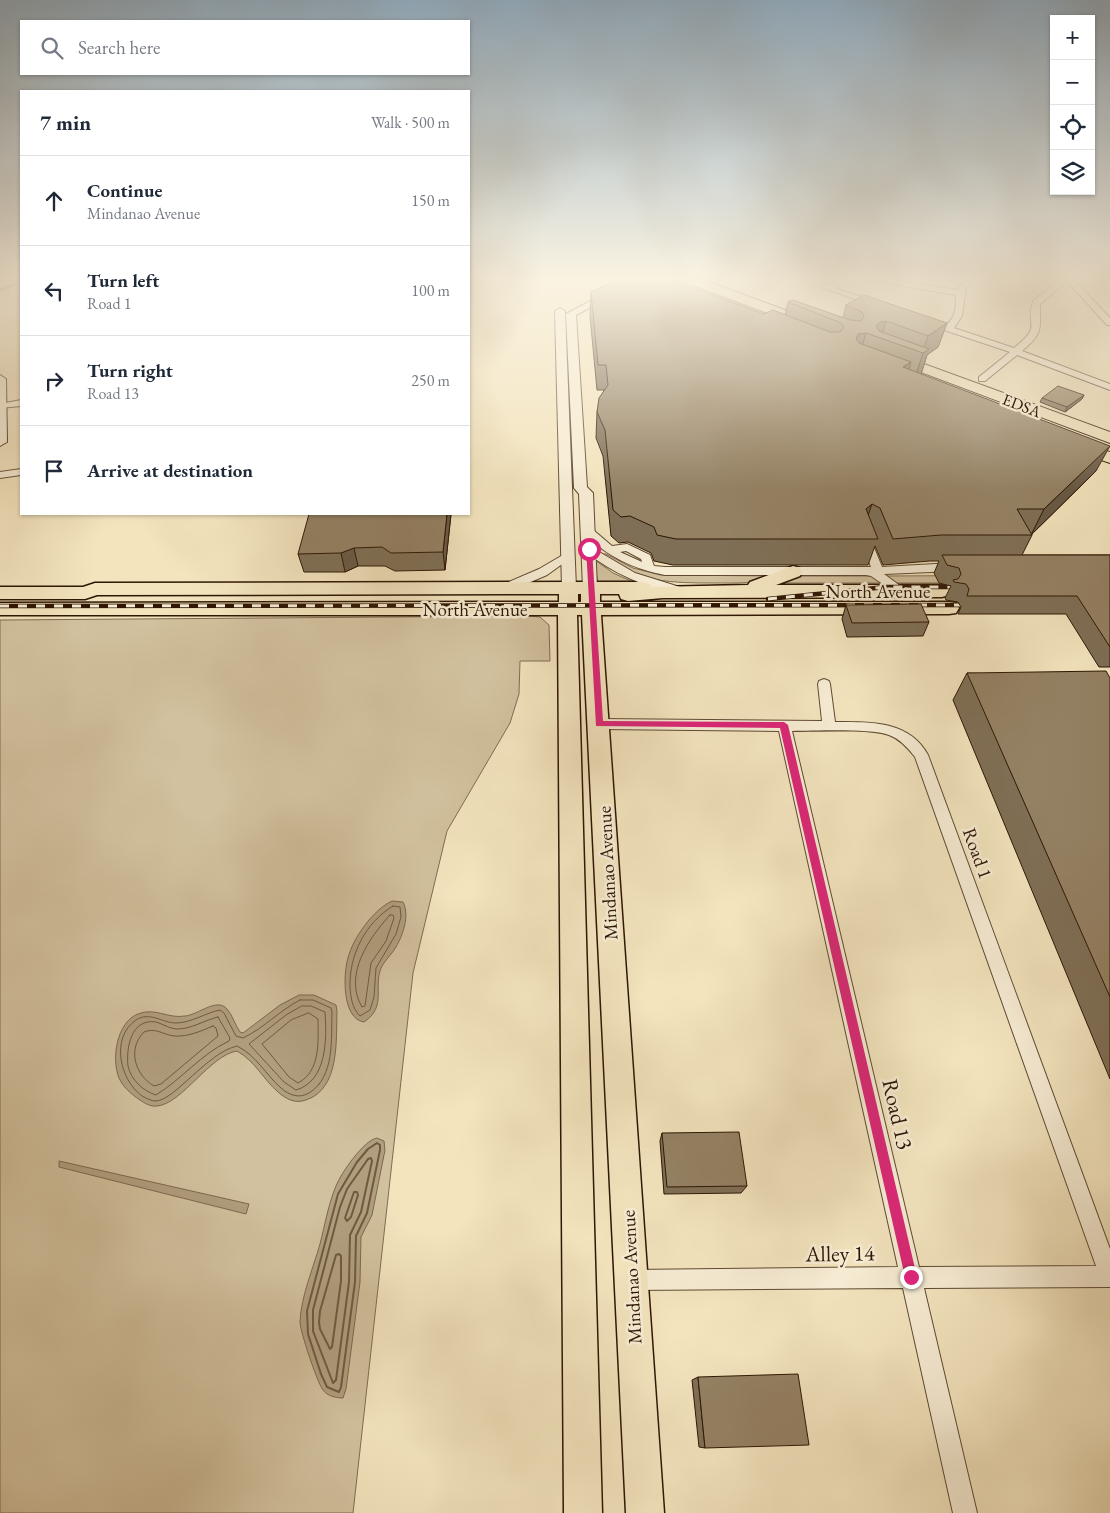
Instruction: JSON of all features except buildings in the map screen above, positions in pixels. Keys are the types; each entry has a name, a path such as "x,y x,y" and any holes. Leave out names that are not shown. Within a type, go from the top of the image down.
{"highway":[{"name":"EDSA","path":"878,351 1110,438"},
{"path":"1063,440 1110,458"}],"main road":[{"path":"0,379 0,442"},
{"path":"741,591 793,572"},
{"name":"North Avenue","path":"0,593 85,593 95,589 381,592 432,592 579,592 946,600 899,591 663,592 646,595 579,592 504,589 432,592"},
{"name":"North Avenue","path":"85,593 92,596 234,596 269,591"},
{"name":"North Avenue","path":"0,610 579,592"},
{"name":"Mindanao Avenue","path":"579,592 599,724 645,1513"},
{"name":"Mindanao Avenue","path":"579,592 583,1513"}],"street":[{"name":"Mindanao Avenue","path":"561,348 568,555 579,592"},
{"name":"Mindanao Avenue","path":"573,348 581,488 586,493 589,549 579,592"},
{"path":"1004,348 1110,387"},
{"path":"982,379 1019,348"},
{"path":"1,406 20,403"},
{"path":"0,475 20,472"},
{"path":"588,532 610,550 630,562 650,569 678,572 874,572 930,567 968,567"},
{"path":"864,535 874,572 899,591"},
{"path":"589,549 625,574 653,585 685,592"},
{"path":"504,589 521,584 568,555"},
{"path":"824,684 829,726"},
{"name":"Road 1","path":"599,724 870,726 896,731 910,742 921,755 1110,1276"},
{"name":"Road 13","path":"784,725 965,1513"},
{"name":"Alley 14","path":"631,1280 1110,1276"}],"shaded area":[{"path":"602,554 606,554 633,568 660,575 778,576 754,582 739,583 670,581 641,576 627,571 614,564"},
{"path":"595,560 613,573 640,585 598,586"},
{"path":"1110,575 1110,583 891,583 881,576"},
{"path":"789,576 875,576 885,583 769,583"},
{"path":"540,617 549,625 550,661 520,661 519,694 510,723 447,831 413,973 353,1513 0,1513 0,620"}],"water":[{"path":"392,901 403,902 406,913 405,925 399,942 379,973 376,1009 364,1022 357,1019 348,1005 345,984 346,965 354,942 365,925 378,911"},
{"path":"299,995 314,995 336,1005 337,1011 336,1049 330,1075 325,1086 317,1094 306,1100 294,1101 284,1097 249,1060 237,1051 227,1054 217,1061 176,1097 167,1103 157,1106 152,1106 130,1093 119,1078 116,1061 118,1042 125,1025 138,1014 156,1012 173,1016 185,1016 218,1005 227,1009 240,1032 243,1033 280,1005"},
{"path":"377,1138 384,1141 385,1150 372,1215 361,1237 360,1282 346,1389 343,1398 337,1398 325,1392 320,1385 301,1327 301,1312 336,1186 343,1173 360,1151"},
{"path":"59,1161 249,1204 246,1214 59,1167"}],"railway":[{"path":"768,599 886,587 965,587"},
{"path":"0,606 972,605"}],"route":[{"path":"589,549 599,724 784,725 911,1277"}]}
